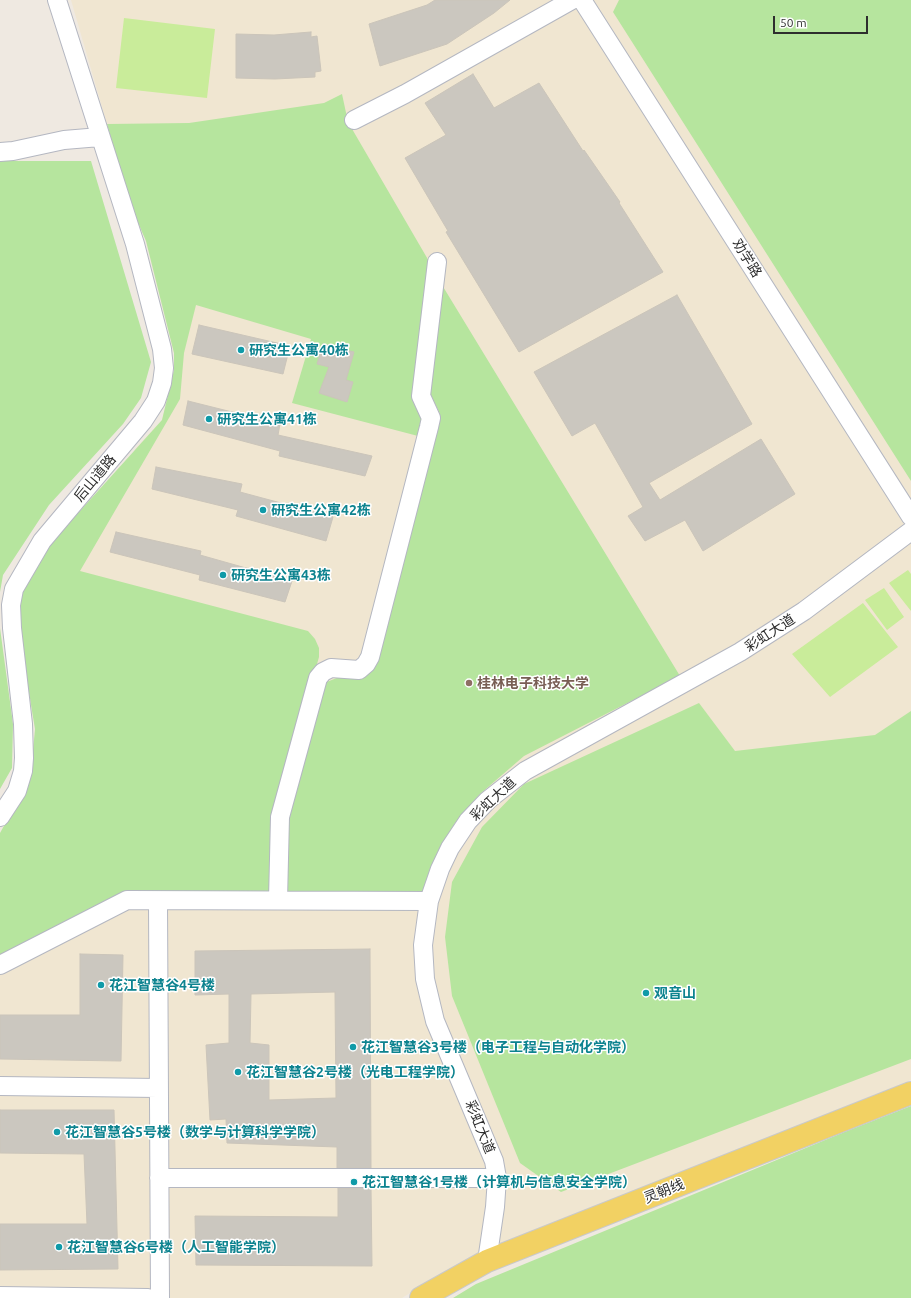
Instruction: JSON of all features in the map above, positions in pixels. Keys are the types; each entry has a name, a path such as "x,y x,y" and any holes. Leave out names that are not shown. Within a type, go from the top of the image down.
{"main road":[{"name":"灵朝线","path":"421,1298 487,1262 911,1093"}],"street":[{"name":"后山道路","path":"0,817 17,791 23,771 24,758 23,724 12,628 11,598 14,589 42,541 143,421 156,401 162,383 164,368 162,349 135,244 57,0"},
{"path":"354,120 404,94 572,0"},
{"name":"劝学路","path":"582,0 911,517"},
{"path":"0,152 13,151 64,140 100,137"},
{"path":"278,900 280,817 318,678 323,672 331,668 359,670 366,664 370,657 429,427 431,418 421,396 437,262"},
{"name":"彩虹大道","path":"487,1262 495,1207 497,1178 494,1162 435,1021 428,999 425,979 423,945 429,901 440,869 458,835 488,800 507,783 525,771 740,652 804,611 911,531"},
{"path":"0,965 123,902 278,900 429,901"},
{"path":"158,901 160,1298"},
{"path":"0,1086 158,1088"},
{"path":"159,1178 497,1178"},
{"path":"0,1296 148,1298"}],"shaded area":[{"name":"桂林电子科技大学","path":"71,0 911,0 911,1080 535,1232 432,1279 402,1298 0,1298 0,833 25,788 32,762 35,729 20,638 136,448 162,420 174,370 174,353 146,241 130,204"}],"green space":[{"path":"619,0 911,0 911,481 613,12"},
{"path":"124,18 215,29 207,98 116,88"},
{"path":"342,94 348,122 430,263 423,420 418,436 292,403 311,339 196,305 184,353 180,399 80,571 308,631 315,639 319,648 319,657 274,816 269,893 125,893 0,957 0,833 25,788 32,762 35,729 20,638 19,605 28,575 51,543 162,420 174,370 174,353 146,241 130,204 107,124 189,123 324,103"},
{"path":"0,161 91,161 151,362 141,398 123,424 49,505 3,575 0,592"},
{"path":"442,285 680,676 524,756 480,794 455,823 440,853 426,892 285,893 287,820 324,683 375,663 440,414 430,393"},
{"path":"908,570 911,574 911,611 889,583"},
{"path":"884,588 904,617 887,630 865,600"},
{"path":"863,603 898,647 830,697 792,654"},
{"path":"0,628 13,724 12,768 0,789"},
{"path":"699,703 735,751 875,735 911,711 911,1059 561,1192 520,1163 452,996 445,937 452,882 482,827 524,784"},
{"path":"911,1106 911,1298 453,1298 476,1284"}],"building":[{"path":"435,0 510,0 494,13 447,44 380,66 369,24 427,5"},
{"path":"311,32 311,37 317,36 321,71 315,72 315,77 275,79 236,78 236,34 274,35"},
{"path":"473,74 494,108 539,83 583,151 584,150 620,202 619,203 663,272 519,352 446,232 448,231 405,158 446,135 425,103"},
{"path":"677,295 752,424 649,483 660,500 761,439 795,494 703,551 685,520 645,541 628,516 643,507 595,423 572,436 534,372"},
{"name":"研究生公寓40栋","path":"199,325 290,346 283,374 192,354"},
{"path":"323,344 354,352 346,380 353,382 347,402 319,393 329,367 317,364"},
{"path":"188,401 280,424 278,435 372,456 365,476 279,456 280,451 183,425"},
{"path":"156,467 242,484 240,492 333,517 326,541 236,516 238,510 152,489"},
{"path":"116,532 201,551 200,555 292,581 285,602 199,580 200,575 110,552"},
{"path":"370,949 371,1168 337,1168 337,1147 227,1143 226,1119 210,1120 206,1045 229,1043 229,994 195,995 195,951","holes":["335,992 336,1098 269,1100 269,1045 250,1043 251,994"]},
{"name":"花江智慧谷4号楼","path":"80,954 123,955 121,1061 0,1059 0,1015 80,1015"},
{"path":"0,1110 114,1110 118,1269 0,1270 0,1224 87,1224 84,1154 0,1153"},
{"name":"花江智慧谷1号楼（计算机与信息安全学院）","path":"338,1188 371,1188 372,1266 196,1265 195,1216 338,1217"}],"place":[{"name":"研究生公寓40栋","path":"241,350"},
{"name":"研究生公寓41栋","path":"209,419"},
{"name":"研究生公寓42栋","path":"263,510"},
{"name":"研究生公寓43栋","path":"223,575"},
{"name":"桂林电子科技大学","path":"469,683"},
{"name":"花江智慧谷4号楼","path":"101,985"},
{"name":"观音山","path":"646,993"},
{"name":"花江智慧谷3号楼（电子工程与自动化学院）","path":"353,1047"},
{"name":"花江智慧谷2号楼（光电工程学院）","path":"238,1072"},
{"name":"花江智慧谷5号楼（数学与计算科学学院）","path":"57,1132"},
{"name":"花江智慧谷1号楼（计算机与信息安全学院）","path":"354,1182"},
{"name":"花江智慧谷6号楼（人工智能学院）","path":"59,1247"}]}
